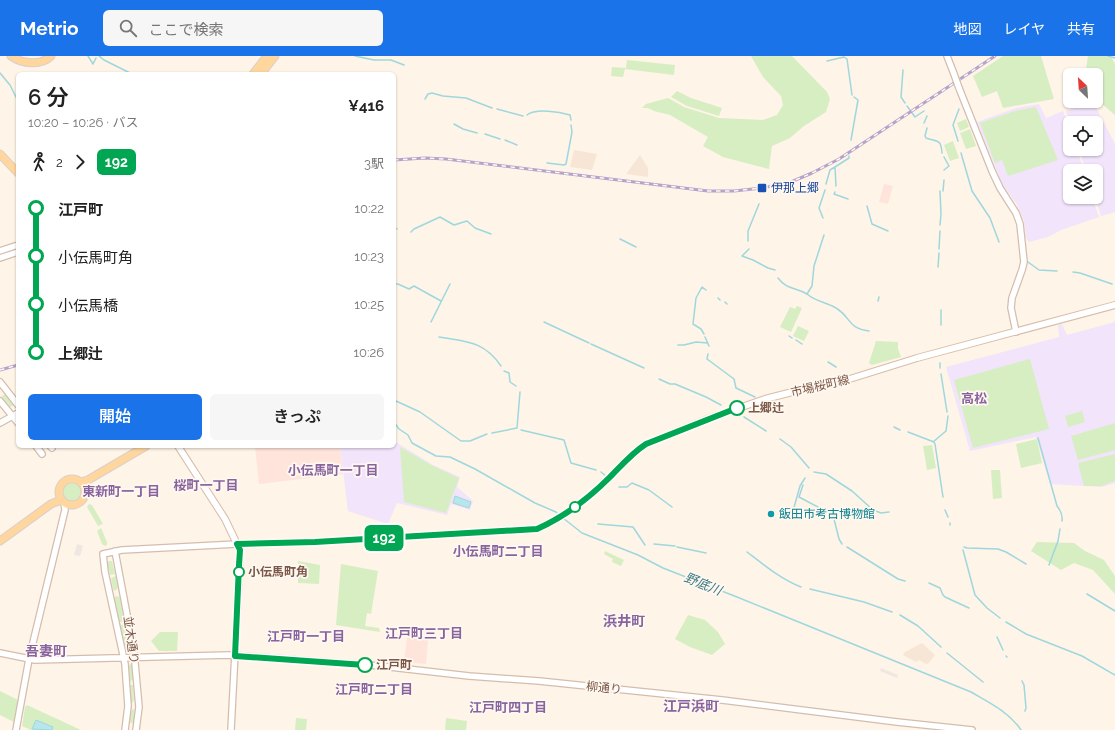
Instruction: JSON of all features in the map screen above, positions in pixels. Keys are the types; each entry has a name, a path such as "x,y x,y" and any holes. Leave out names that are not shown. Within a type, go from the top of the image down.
{"main road":[{"path":"11,56 19,60 32,62 47,60 51,56"},
{"path":"255,72 267,56"},
{"path":"263,72 275,56"},
{"path":"0,154 16,171"},
{"name":"市場桜町線","path":"237,544 315,542 537,529 573,508 592,493 638,449 646,444 690,426 765,399 808,388 840,382 917,358 1115,305"},
{"path":"64,502 60,487 67,480 84,483 143,448"},
{"path":"179,448 225,519 237,544"},
{"path":"0,541 51,504 64,502 75,504 82,500 84,483"}],"street":[{"path":"947,56 992,171 1000,188 1016,213 1020,224 1024,262 1012,298 1011,308 1016,332"},
{"path":"0,251 16,246"},
{"path":"0,258 16,253"},
{"path":"0,382 16,402"},
{"path":"0,401 16,421"},
{"path":"0,424 16,414"},
{"path":"38,448 42,454"},
{"path":"16,730 29,659 64,502"},
{"path":"115,551 237,544 240,550 231,730"},
{"name":"並木通り","path":"125,730 128,706 124,658 105,572 103,554 115,551 135,658 139,706 136,730"},
{"name":"柳通り","path":"0,653 29,659 235,656 381,666 469,676 722,700 972,730"}],"shaded area":[{"path":"1039,104 1046,118 1063,111 1065,116 1063,116 1063,156 1079,156 1082,164 1063,164 1063,204 1094,204 1099,217 1061,230 1048,237 1029,242 1026,238 1024,221 1016,203 1002,184 977,122 1016,108"},
{"path":"1075,108 1096,108 1100,116 1068,116 1066,111"},
{"path":"1103,121 1115,144 1115,212 1101,216 1097,204 1103,204 1103,164 1084,164 1081,156 1103,156"},
{"path":"574,150 597,154 592,170 570,167"},
{"path":"640,155 648,168 648,177 626,174"},
{"path":"884,184 893,186 888,204 879,202"},
{"path":"1115,322 1115,483 1102,487 1050,484 1036,437 970,451 946,367 1059,337 1058,325 1062,324 1067,335"},
{"path":"396,442 433,465 460,477 457,487 473,501 470,510 451,504 447,515 397,503 388,524 348,511 340,448 396,448"},
{"path":"255,448 340,448 343,474 259,484"},
{"path":"77,544 83,546 80,556 74,555"},
{"path":"407,638 428,640 426,664 404,662"},
{"path":"922,643 935,655 929,663 926,664 919,660 916,662 903,655 905,652"},
{"path":"881,668 898,675 897,678 880,671"}],"green space":[{"path":"751,56 792,56 827,92 830,99 826,112 804,126 790,138 772,146 769,169 723,157 703,146 708,137 670,115 648,108 642,108 646,104 668,98 684,107 719,118 763,120 777,115 783,105 781,96 763,77"},
{"path":"1003,56 1041,56 1054,99 1003,108 997,91 982,97 973,76"},
{"path":"1088,56 1111,56 1115,64 1115,115 1103,105 1103,68 1086,68"},
{"path":"627,60 675,65 674,75 625,69 623,77 611,76 612,67 626,68"},
{"path":"677,91 691,98 722,108 719,116 687,106 671,97"},
{"path":"1036,107 1058,160 1008,176 1002,160 995,163 980,123 1015,111"},
{"path":"966,119 969,127 960,131 957,123"},
{"path":"970,129 976,146 966,149 960,133"},
{"path":"953,141 959,158 950,161 944,145"},
{"path":"797,306 802,308 791,332 780,327 790,307 795,309"},
{"path":"798,326 809,331 804,341 793,336"},
{"path":"876,341 898,342 898,349 901,357 872,365 869,363"},
{"path":"1030,359 1049,429 973,448 954,380"},
{"path":"6,393 14,404 13,406 9,407 1,397"},
{"path":"1082,411 1085,422 1068,427 1065,416"},
{"path":"1115,423 1115,450 1078,460 1071,436"},
{"path":"1037,439 1042,463 1021,468 1016,444"},
{"path":"932,445 936,468 927,470 923,446"},
{"path":"400,447 433,466 459,478 446,513 404,502"},
{"path":"1115,454 1115,481 1101,486 1084,486 1078,463"},
{"path":"991,470 1000,470 1002,498 993,499"},
{"path":"72,483 78,486 81,492 78,498 72,501 66,498 63,492 66,486"},
{"path":"89,504 92,505 103,524 98,526 87,507"},
{"path":"101,528 107,542 107,545 105,546 102,544 97,531"},
{"path":"1037,542 1074,543 1085,551 1104,560 1115,576 1115,594 1093,570 1074,563 1061,570 1031,551"},
{"path":"605,551 624,560 621,566 612,562 613,559 604,554"},
{"path":"112,561 115,574 110,575 107,563"},
{"path":"298,561 320,565 319,584 298,583"},
{"path":"341,564 378,571 371,614 367,613 365,626 379,628 380,632 336,625"},
{"path":"116,576 118,588 115,591 113,589 111,578"},
{"path":"116,596 120,597 124,622 118,622 114,598"},
{"path":"688,615 705,620 718,632 725,644 712,655 690,647 675,639"},
{"path":"126,624 130,646 129,649 126,649 123,646 120,625"},
{"path":"160,632 178,632 177,651 159,651 151,641"},
{"path":"130,664 133,666 134,680 129,681 128,667"},
{"path":"127,685 133,685 134,700 132,703 130,702"},
{"path":"0,691 18,700 14,722 0,715"},
{"path":"27,705 81,730 31,730 22,726 25,707"},
{"path":"133,709 136,711 134,724 129,722 131,711"},
{"path":"296,718 307,719 306,730 295,730"},
{"path":"446,718 467,721 466,730 445,730"}],"water":[{"path":"455,496 471,502 469,508 453,503"},
{"path":"36,720 53,727 52,730 32,729"}],"waterway":[{"path":"88,56 93,64 96,58"},
{"path":"99,56 128,72"},
{"path":"355,56 374,60 391,60 404,65"},
{"path":"1108,56 1115,58"},
{"path":"827,61 844,57 847,59 852,95"},
{"path":"903,70 901,97 905,103"},
{"name":"野底川","path":"0,73 10,85 16,97"},
{"path":"425,99 428,94 432,93 443,96 466,98 492,108"},
{"path":"851,140 858,100 854,97"},
{"path":"907,106 915,117 924,111"},
{"path":"497,109 523,116"},
{"path":"958,141 953,125 959,109"},
{"path":"527,115 542,111 554,112 570,115 571,120"},
{"path":"924,123 927,116"},
{"path":"454,124 463,129 477,133"},
{"path":"547,163 566,164 572,132 571,125"},
{"path":"927,128 926,138 938,141 941,145 942,153"},
{"path":"485,134 500,139"},
{"path":"505,140 517,145"},
{"path":"961,153 972,191 990,218 999,242"},
{"path":"836,186 835,167 849,158 849,156"},
{"path":"944,157 949,166 944,170"},
{"path":"826,184 830,170 835,167"},
{"path":"943,191 944,180"},
{"path":"823,218 819,208 825,190"},
{"path":"940,191 940,225"},
{"path":"835,192 834,194 848,199"},
{"path":"748,241 748,231 759,204"},
{"path":"867,206 872,224 888,231"},
{"path":"411,232 414,229 440,217 454,225 467,221 475,228 491,234"},
{"path":"939,249 940,231"},
{"path":"824,235 814,266 812,286 807,294 814,299 829,304 841,311 857,328 869,331"},
{"path":"620,239 636,247"},
{"path":"749,249 742,256 775,270"},
{"path":"938,267 939,253"},
{"path":"1028,262 1039,270 1057,271"},
{"path":"1073,272 1112,284"},
{"path":"778,278 785,285 807,294"},
{"path":"396,284 409,289 414,286 441,301"},
{"path":"431,322 450,284"},
{"path":"704,334 701,329 693,324 696,298 702,287 706,290"},
{"path":"878,301 879,297"},
{"path":"941,310 941,325"},
{"path":"544,322 589,343"},
{"path":"439,337 466,342 481,347 495,358 501,366"},
{"path":"705,337 709,346"},
{"path":"796,340 802,344"},
{"path":"678,345 696,342 708,343"},
{"path":"591,344 644,368"},
{"path":"708,354 707,359 734,379 736,388 755,397"},
{"path":"828,362 836,367"},
{"path":"940,363 940,368"},
{"path":"504,371 509,373 510,382 516,386"},
{"path":"941,374 947,412"},
{"path":"659,379 670,384 675,384 721,405"},
{"path":"492,433 517,428 520,392"},
{"path":"396,401 420,412 461,441 470,441 487,434"},
{"path":"933,442 946,431 948,416"},
{"path":"744,417 766,431"},
{"name":"野底川","path":"396,425 399,429 408,435 412,443 436,456 450,457 475,469 535,503 556,512 560,516"},
{"path":"894,427 900,430"},
{"path":"521,430 564,440 571,463 596,470"},
{"path":"908,432 934,442 943,497"},
{"path":"1038,438 1057,506 1061,511 1062,521"},
{"path":"780,439 791,447 809,468"},
{"path":"601,472 606,476"},
{"path":"814,472 826,474 852,491 873,510 881,513 889,512"},
{"path":"802,516 793,511 800,486 805,478"},
{"path":"619,487 627,487 632,483 649,490 672,507"},
{"path":"803,485 799,497 833,515 839,539 842,544"},
{"path":"945,510 948,517"},
{"name":"野底川","path":"563,518 582,533 638,555 663,568 971,692 1005,713 1021,730"},
{"path":"598,524 633,527 645,545"},
{"path":"1049,565 1058,541 1060,529"},
{"path":"654,544 675,546"},
{"path":"677,547 706,553"},
{"path":"847,547 898,579 905,581"},
{"path":"964,547 998,549 1026,564"},
{"path":"963,550 975,595 987,608 1000,618"},
{"path":"747,552 766,567 801,587"},
{"path":"929,583 940,588 945,597 969,608"},
{"path":"810,589 864,602 892,612"},
{"path":"1087,594 1115,611"},
{"path":"900,615 918,626 941,647"},
{"path":"1006,622 1026,634 1082,656 1115,675"},
{"path":"997,637 1003,650"},
{"path":"947,653 983,682"},
{"path":"1022,681 1024,685 1025,711"}],"railway":[{"path":"396,160 425,158 446,159 708,191 734,191 762,188 791,182 839,159 995,56"},
{"path":"0,370 16,366"}],"bus line":[{"name":"192","path":"365,665 235,656 240,550 237,544 315,542 537,529 546,525 583,501 638,449 646,444 716,415 737,408"}],"place":[{"name":"伊那上郷","path":"762,188"},
{"name":"上郷辻","path":"737,408"},
{"name":"飯田市考古博物館","path":"771,514"},
{"name":"小伝馬町角","path":"239,572"},
{"name":"江戸町","path":"365,665"}],"district":[{"name":"高松","path":"974,398"},
{"name":"小伝馬町一丁目","path":"333,470"},
{"name":"桜町一丁目","path":"206,485"},
{"name":"東新町一丁目","path":"121,491"},
{"name":"小伝馬町二丁目","path":"498,551"},
{"name":"浜井町","path":"624,621"},
{"name":"江戸町三丁目","path":"424,633"},
{"name":"江戸町一丁目","path":"306,636"},
{"name":"吾妻町","path":"46,651"},
{"name":"江戸町二丁目","path":"374,689"},
{"name":"江戸浜町","path":"691,706"},
{"name":"江戸町四丁目","path":"508,707"}]}
